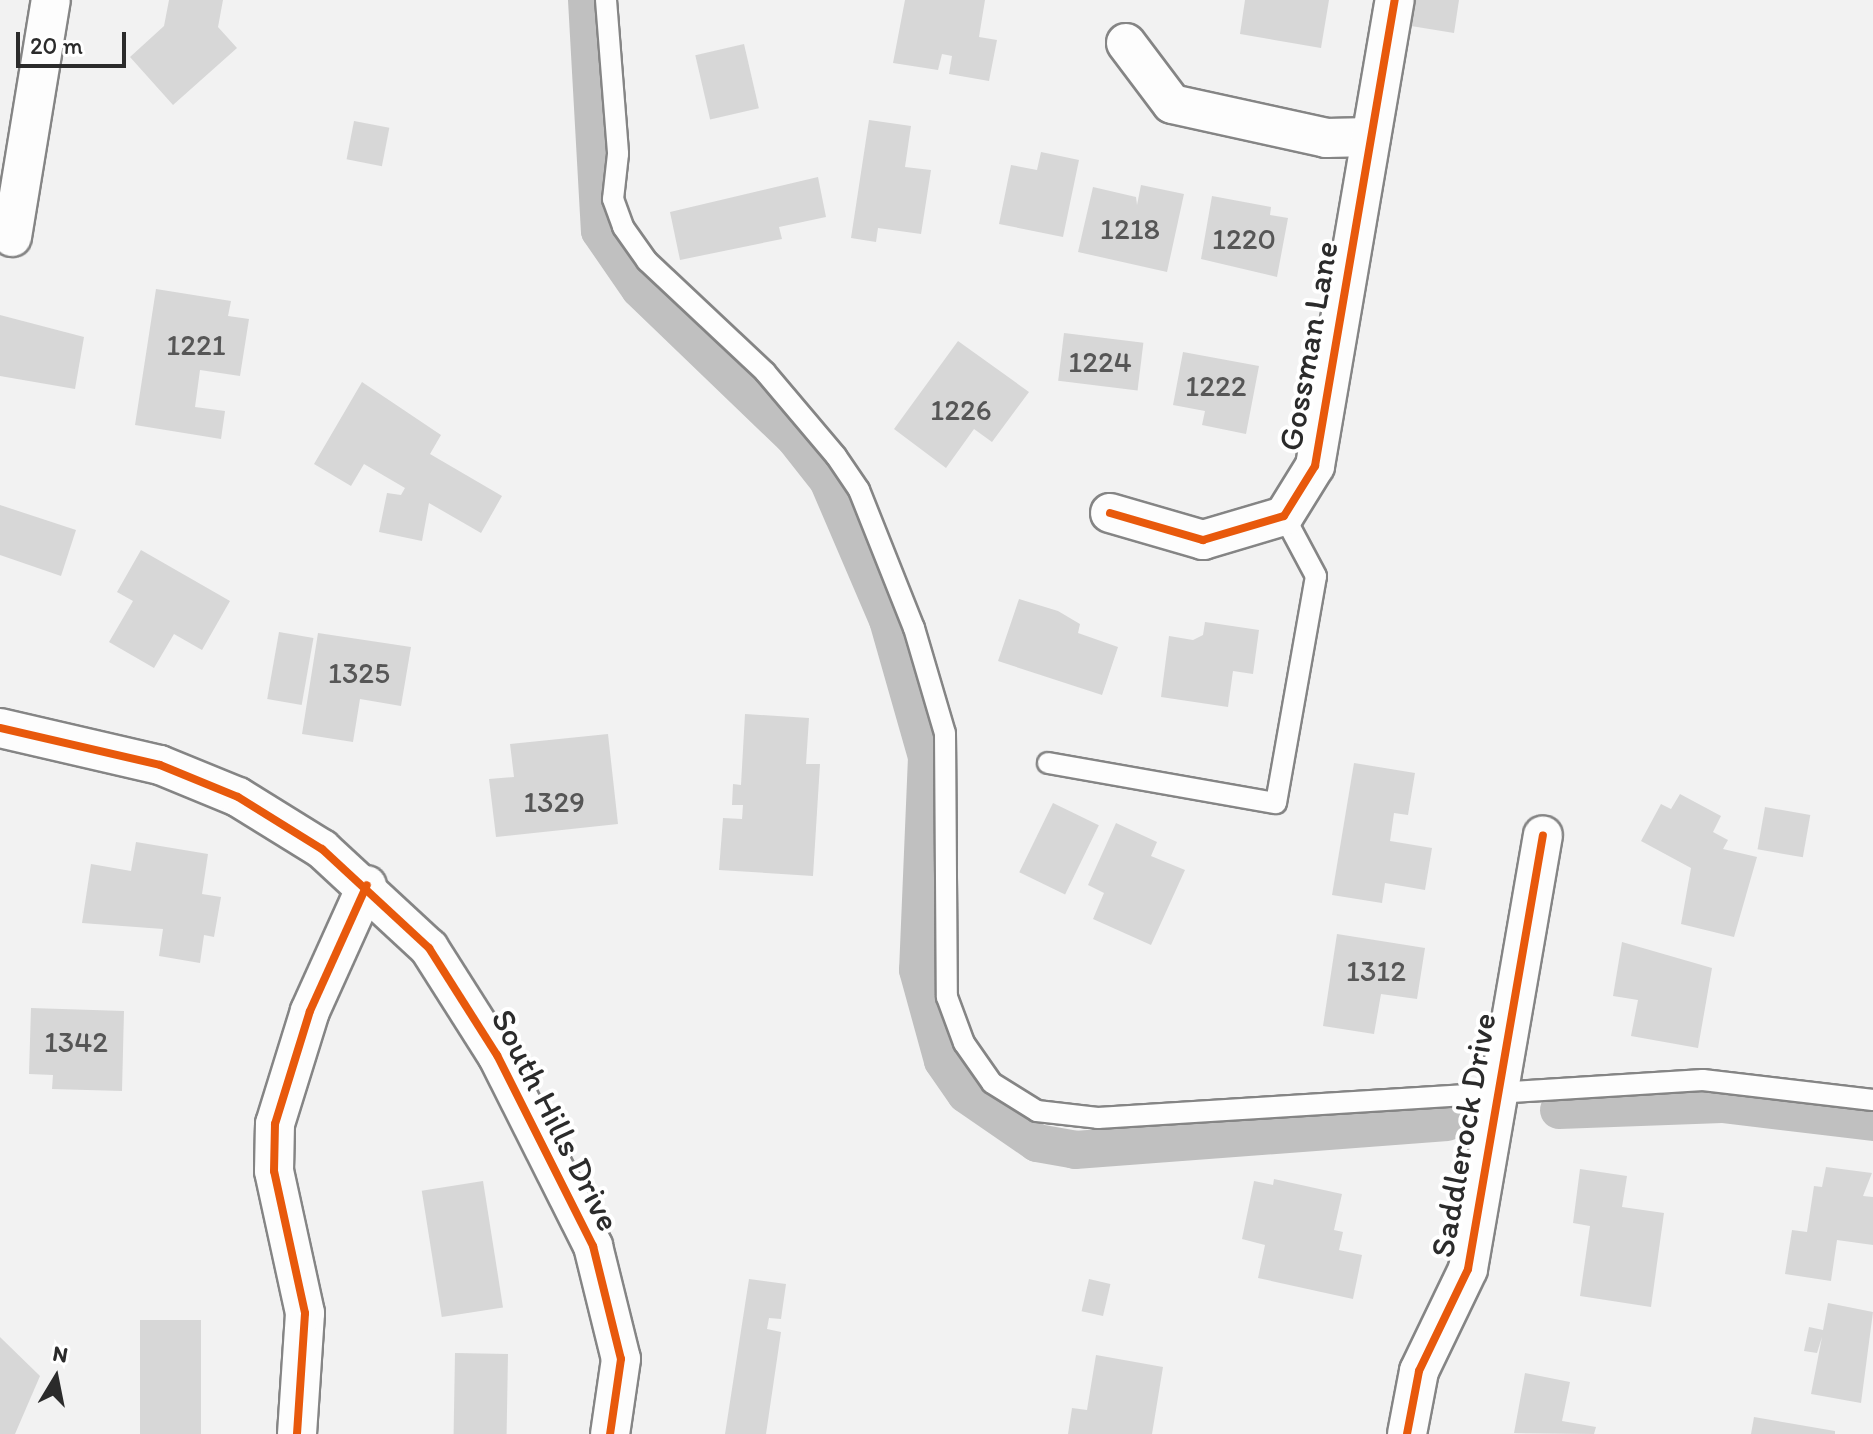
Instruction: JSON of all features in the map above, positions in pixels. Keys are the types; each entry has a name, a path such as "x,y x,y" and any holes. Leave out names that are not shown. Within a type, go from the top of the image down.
{"street":[{"path":"12,237 51,0"},
{"name":"Gossman Lane","path":"1284,516 1315,466 1395,0"},
{"path":"1126,43 1172,104 1326,138 1371,137"},
{"path":"1110,513 1203,540 1284,516"},
{"name":"South Hills Drive","path":"0,728 193,775 284,824 367,885 455,984 593,1246 621,1359 610,1434"},
{"name":"Saddlerock Drive","path":"1407,1434 1419,1371 1468,1269 1543,835"},
{"path":"297,1434 305,1313 274,1171 275,1124 310,1011 367,885"}],"lane":[{"path":"606,0 618,154 613,199 623,227 647,261 765,372 836,456 859,490 914,628 947,756 947,997 964,1043 992,1083 1037,1111 1098,1118 1703,1080 1873,1100"},
{"path":"1048,763 1276,803 1316,576 1284,516"}],"building":[{"path":"169,0 223,0 218,27 237,48 173,105 130,57 164,26"},
{"path":"905,0 985,0 979,37 997,40 989,81 949,74 952,56 942,54 938,70 893,63"},
{"path":"1245,0 1329,0 1321,48 1240,34"},
{"path":"1415,0 1459,0 1454,33 1411,26"},
{"path":"744,44 759,108 710,120 695,55"},
{"path":"869,120 911,126 905,167 931,170 921,234 878,228 876,242 851,238"},
{"path":"354,121 389,128 382,166 347,159"},
{"path":"1041,152 1079,160 1063,237 999,224 1011,165 1037,170"},
{"path":"818,177 826,217 779,227 782,239 680,260 670,212"},
{"path":"1141,185 1184,194 1167,272 1078,252 1093,187 1136,197 1137,205"},
{"path":"1212,196 1271,207 1270,215 1288,218 1277,277 1201,259"},
{"path":"156,289 231,301 228,316 249,319 240,376 200,370 195,407 225,411 221,439 135,425"},
{"path":"0,315 84,337 75,389 0,376"},
{"path":"1064,333 1143,343 1138,390 1058,381"},
{"path":"958,341 1029,392 992,442 974,429 946,468 894,429"},
{"path":"1183,352 1259,366 1246,434 1202,425 1205,411 1173,405"},
{"path":"362,382 441,435 430,454 502,496 481,533 429,503 422,541 379,532 387,493 401,495 405,488 364,464 351,486 314,464"},
{"path":"0,505 76,530 61,576 0,555"},
{"path":"141,550 230,601 202,650 174,634 154,668 109,642 133,601 117,592"},
{"path":"1019,599 1058,611 1080,624 1078,633 1118,647 1102,695 998,661"},
{"path":"1205,622 1259,630 1253,674 1233,671 1228,707 1161,697 1169,636 1193,640 1203,635"},
{"path":"279,632 313,638 302,705 267,699"},
{"path":"318,633 411,647 401,706 360,699 353,742 302,734"},
{"path":"745,714 809,718 806,764 820,764 813,876 719,870 723,818 742,819 743,805 732,805 733,784 741,785"},
{"path":"608,734 618,824 496,837 489,779 514,777 510,744"},
{"path":"1354,763 1415,773 1408,815 1394,813 1390,841 1432,848 1425,890 1385,883 1382,903 1332,895"},
{"path":"1680,794 1721,816 1713,832 1728,840 1723,849 1757,857 1734,937 1681,924 1691,868 1641,841 1661,804 1671,809"},
{"path":"1053,803 1099,825 1065,895 1019,872"},
{"path":"1765,807 1810,815 1803,857 1758,849"},
{"path":"1116,823 1157,842 1151,856 1185,870 1151,945 1093,919 1104,893 1088,885"},
{"path":"136,842 208,854 202,894 221,897 214,937 204,935 200,963 159,956 163,929 82,923 91,864 131,871"},
{"path":"1337,934 1425,948 1417,999 1381,994 1374,1034 1323,1026"},
{"path":"1622,942 1712,968 1698,1048 1631,1036 1638,1000 1613,996"},
{"path":"31,1008 124,1011 122,1091 52,1089 53,1075 29,1074"},
{"path":"1826,1167 1872,1173 1863,1196 1873,1197 1873,1245 1837,1240 1831,1281 1785,1274 1792,1230 1807,1232 1814,1186 1822,1187"},
{"path":"1580,1169 1627,1176 1622,1207 1664,1213 1651,1307 1580,1296 1590,1226 1573,1223"},
{"path":"1274,1179 1342,1194 1334,1230 1343,1232 1339,1250 1362,1255 1353,1299 1258,1278 1265,1245 1242,1239 1254,1181 1273,1185"},
{"path":"483,1181 503,1307 442,1317 422,1191"},
{"path":"749,1279 786,1284 781,1319 769,1318 767,1329 781,1332 766,1434 725,1434"},
{"path":"1089,1279 1110,1284 1103,1316 1082,1311"},
{"path":"1828,1303 1873,1312 1861,1403 1811,1394 1822,1337 1817,1353 1804,1351 1809,1327 1823,1330"},
{"path":"140,1320 201,1320 201,1434 140,1434"},
{"path":"0,1337 40,1376 15,1434 0,1434"},
{"path":"455,1353 508,1354 507,1434 454,1434"},
{"path":"1096,1355 1163,1367 1152,1434 1068,1434 1072,1408 1087,1410"},
{"path":"1525,1373 1570,1382 1562,1421 1596,1427 1594,1434 1514,1433"},
{"path":"1754,1417 1835,1431 1835,1434 1751,1434"}],"waterway":[{"path":"587,0 600,231 640,289 794,437 828,480 888,620 927,757 918,970 943,1061 966,1094 1037,1143 1075,1150 1447,1122"},
{"path":"1559,1110 1722,1104 1873,1122"}],"cycle path":[{"path":"1110,513 1203,540 1284,516 1315,466 1395,0"},
{"path":"0,728 160,765 238,797 322,849 429,948 497,1055 593,1246 621,1359 610,1434"},
{"path":"1407,1434 1419,1371 1468,1269 1543,835"},
{"path":"297,1434 305,1313 274,1171 275,1124 310,1011 367,885"}]}
